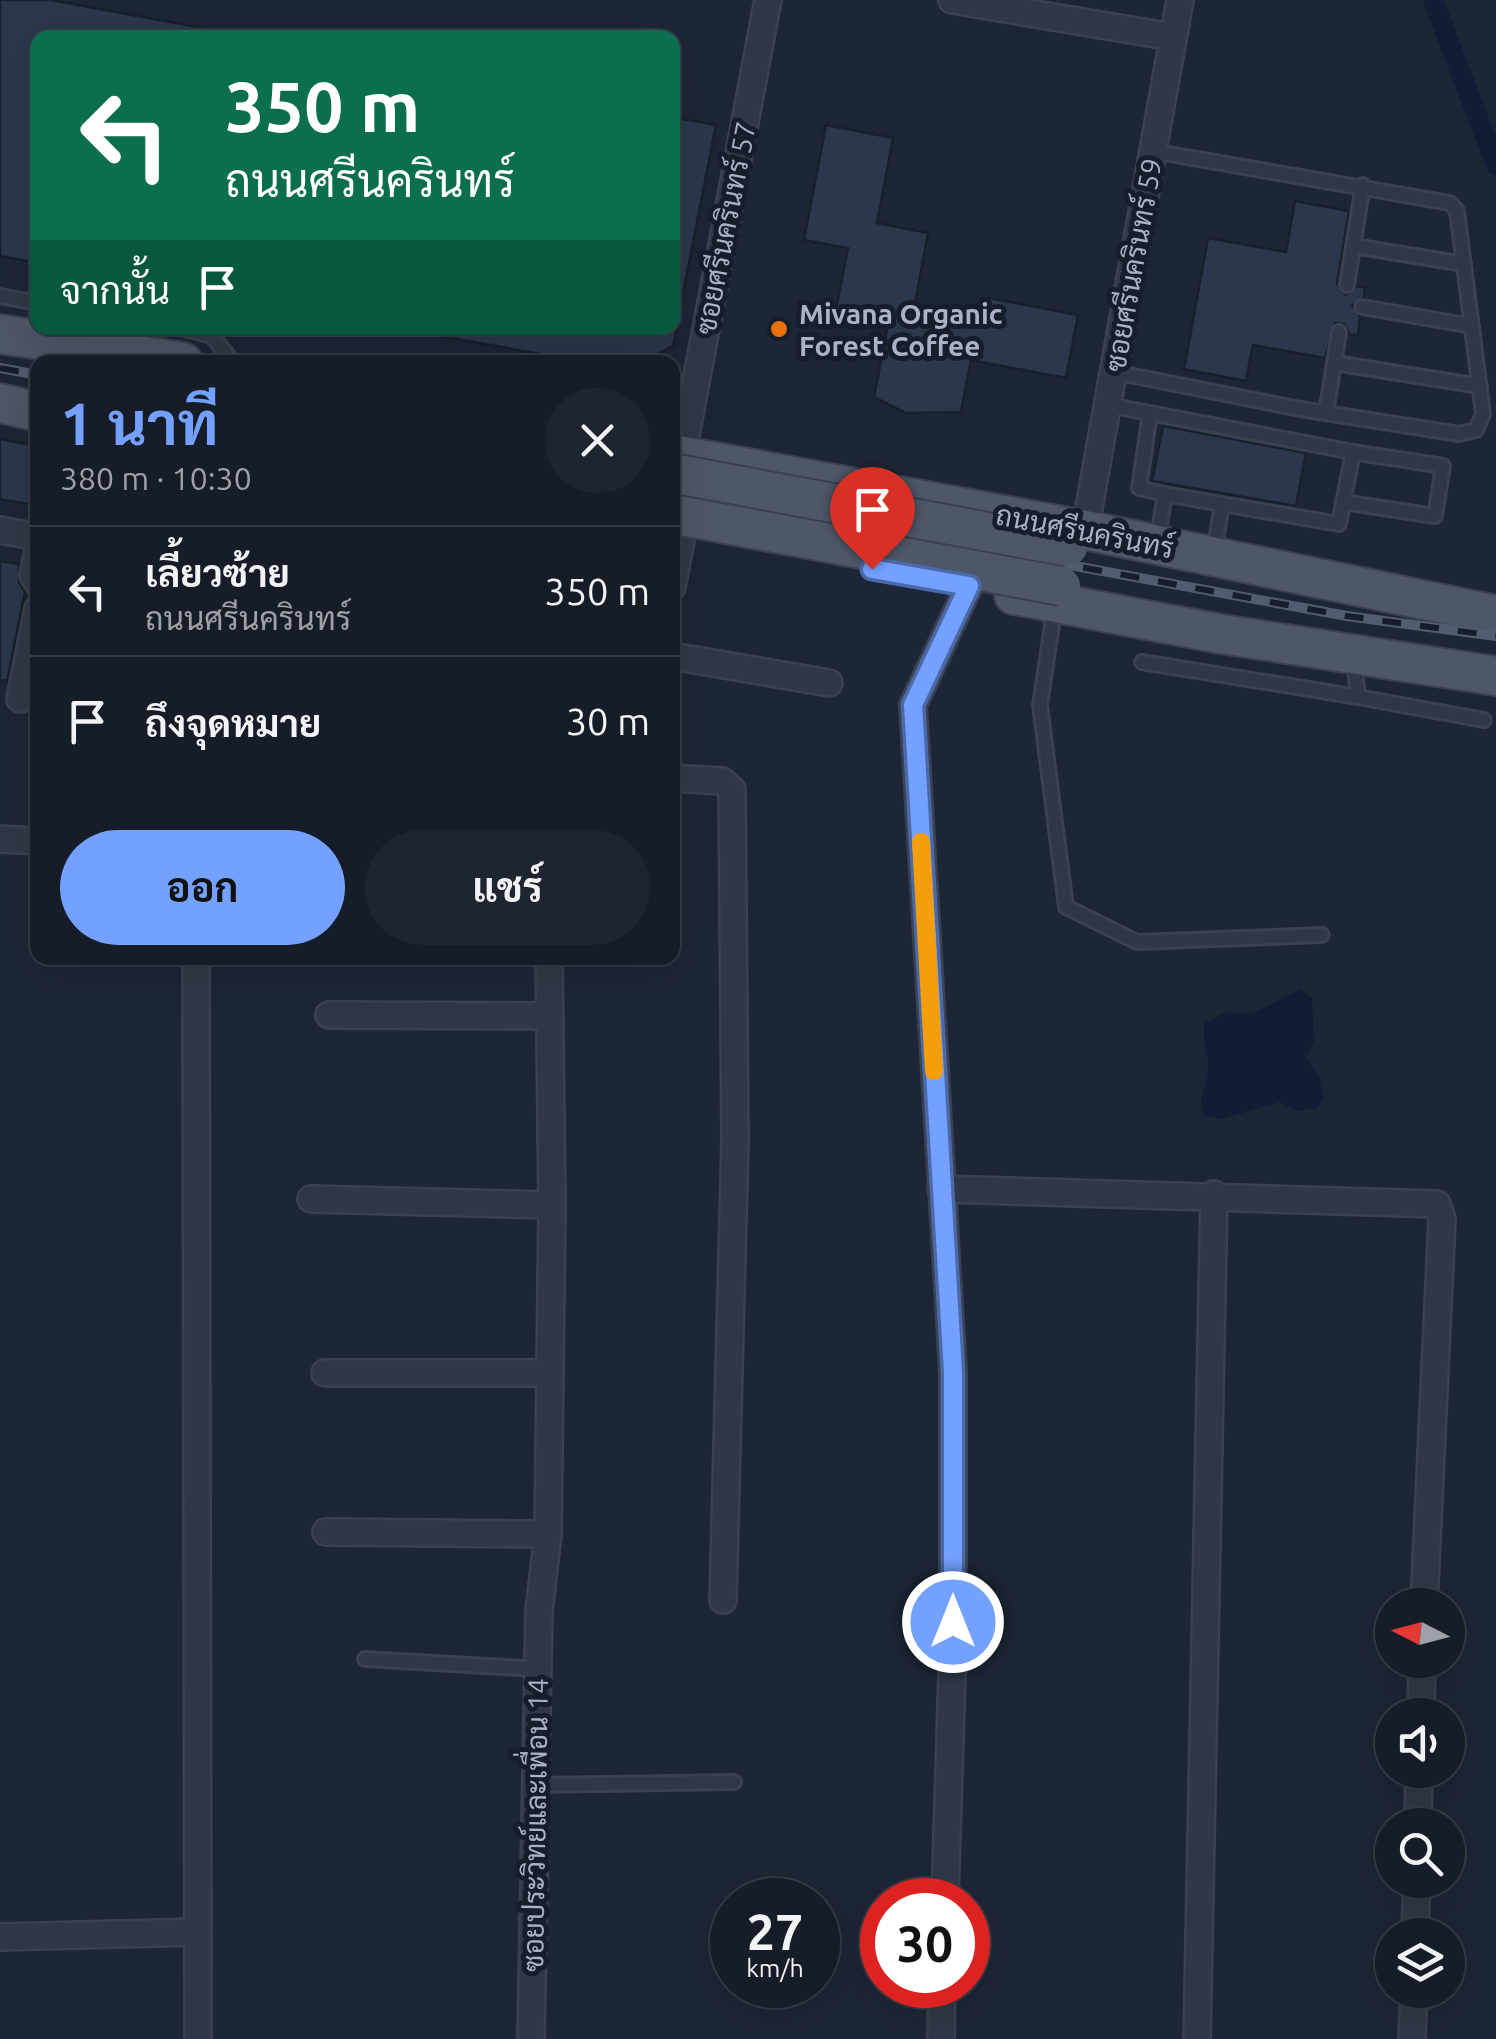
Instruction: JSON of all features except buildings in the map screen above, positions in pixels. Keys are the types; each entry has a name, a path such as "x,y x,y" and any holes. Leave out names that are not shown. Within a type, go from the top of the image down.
{"main road":[{"path":"0,334 139,355"},
{"path":"0,343 69,344"},
{"path":"0,399 30,399"},
{"path":"0,399 30,409"},
{"name":"ถนนศรีนครินทร์","path":"680,462 962,508 1077,538 1157,545 1496,615"},
{"path":"680,462 1077,538 1296,588 1435,604"},
{"path":"958,584 919,556 917,533 926,521 962,508"},
{"path":"680,528 958,584 1058,594 1354,653 1428,663"},
{"path":"680,528 1496,676"}],"street":[{"name":"ซอยศรีนครินทร์ 57","path":"680,441 768,0"},
{"path":"952,0 1173,37"},
{"name":"ซอยศรีนครินทร์ 59","path":"1077,538 1108,405 1180,0"},
{"path":"0,530 30,536"},
{"path":"946,1878 953,1642 953,1372 913,705 958,584"},
{"path":"20,699 30,649"},
{"path":"680,657 829,684"},
{"path":"680,778 722,780 732,790 736,1140 723,1600"},
{"path":"0,839 30,841"},
{"path":"196,965 198,2039"},
{"name":"ซอยประวิทย์และเพื่อน 14","path":"531,2039 539,1611 548,1534 552,1205 548,965"},
{"path":"330,1015 548,1016"},
{"path":"941,1189 1214,1194 1437,1204 1442,1220 1425,1588"},
{"path":"1197,2039 1214,1194"},
{"path":"311,1198 552,1205"},
{"path":"325,1373 548,1373"},
{"path":"326,1532 548,1534"},
{"path":"0,1937 198,1932"},
{"path":"940,2039 941,2008"},
{"path":"1412,2039 1413,2008"}],"lane":[{"path":"1114,372 1326,413 1468,434 1482,422 1458,211 1450,203 1152,151"},
{"path":"1346,284 1363,185"},
{"path":"1352,246 1464,264"},
{"path":"0,296 30,302"},
{"path":"1362,307 1472,326"},
{"path":"1326,413 1339,332"},
{"path":"208,335 227,355"},
{"path":"1334,363 1480,386"},
{"path":"1108,405 1443,466 1435,516 1343,502"},
{"path":"1150,413 1139,488 1165,494 1339,524 1353,452"},
{"path":"1157,545 1165,494"},
{"path":"1214,556 1222,504"},
{"path":"1058,594 1040,705 1066,906 1137,942 1322,935"},
{"path":"1354,653 1358,698"},
{"path":"1142,662 1484,720"},
{"path":"364,1660 538,1669"},
{"path":"536,1784 734,1782"}],"water":[{"path":"1300,989 1312,998 1314,1041 1307,1058 1320,1078 1324,1097 1316,1109 1297,1111 1280,1102 1222,1119 1204,1115 1201,1102 1208,1065 1205,1023 1225,1012 1255,1012"}],"waterway":[{"path":"1433,0 1496,165"}],"railway":[{"path":"0,368 30,374"},
{"path":"680,493 1347,616 1496,636"}],"slow traffic":[{"path":"921,842 934,1071"}],"place":[{"name":"Mivana Organic Forest Coffee","path":"779,329"}],"route":[{"path":"872,569 969,586 913,705 953,1372 953,1622"}]}
